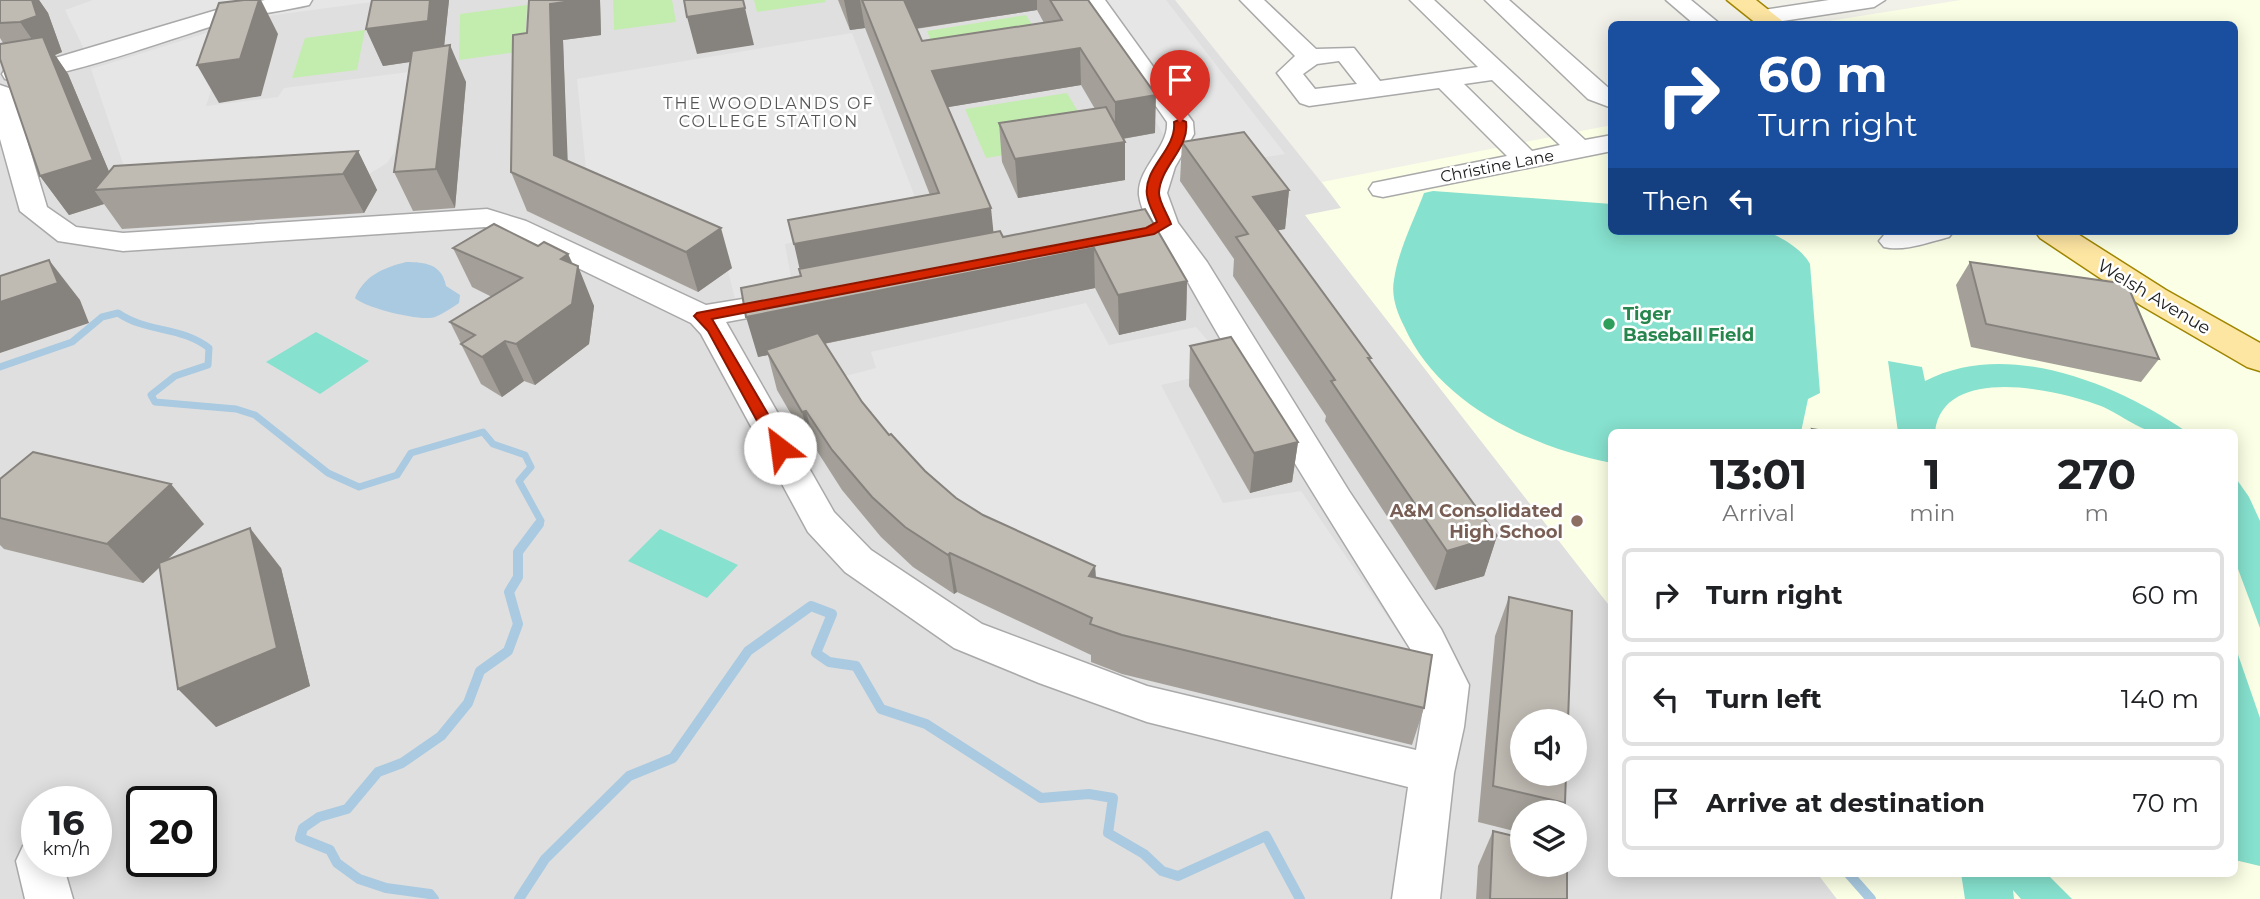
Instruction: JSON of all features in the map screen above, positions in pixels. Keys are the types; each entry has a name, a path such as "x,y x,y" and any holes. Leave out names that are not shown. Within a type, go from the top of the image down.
{"main road":[{"path":"1740,0 1768,21"},
{"name":"Welsh Avenue","path":"2057,235 2154,298 2260,359"}],"street":[{"path":"0,72 17,74 48,68 228,14 301,0"},
{"path":"1093,0 1180,122 1181,134 1161,167 1153,193 1150,229 1192,262 1238,343 1438,662 1448,685 1443,727 1432,774 1416,899"},
{"path":"1421,0 1580,149"},
{"path":"1496,0 1597,94 1608,98"},
{"path":"1677,0 1704,21"},
{"path":"1768,21 1874,0"},
{"path":"1257,1 1310,57"},
{"path":"1374,89 1345,53 1310,57 1289,73 1309,98 1498,72"},
{"path":"1446,80 1526,160"},
{"path":"0,93 34,211 68,234 123,242 486,218 516,227 702,316 713,328 821,522 858,561 968,636 1053,671 1147,704 1432,774"},
{"name":"Christine Lane","path":"1383,189 1608,144"},
{"path":"1894,241 1921,235"},
{"path":"702,316 815,296"},
{"path":"43,877 49,899"}],"shaded area":[{"name":"THE WOODLANDS OF COLLEGE STATION","path":"34,0 1175,0 1342,208 1306,216 1608,604 1608,877 1820,877 1837,899 0,899 0,4"},
{"path":"93,0 387,0 260,17 86,53 65,10"},
{"path":"1031,0 1166,0 1285,154 1185,170 1129,77 1068,60"},
{"name":"A&M Consolidated High School","path":"1961,0 2260,0 2260,899 1837,899 1820,877 2238,877 2238,429 1608,429 1608,604 1305,215 1341,208 1322,182 1608,126 1608,235 2238,235 2238,21 1829,21"},
{"path":"232,25 206,106 278,97 284,88 409,72 394,153 387,163 356,182 131,187 91,69"},
{"path":"852,33 923,218 785,244 793,288 735,299 722,247 587,179 577,79"},
{"name":"Tiger Baseball Field","path":"1433,191 1608,204 1608,235 1774,235 1791,244 1810,264 1820,393 1808,399 1802,429 1608,429 1608,462 1551,446 1520,434 1491,418 1464,400 1419,354 1395,304 1393,292 1396,269 1424,193"},
{"path":"406,262 426,264 437,269 446,286 460,295 459,303 438,316 428,318 381,310 355,298 369,278"},
{"path":"1086,303 1109,345 1196,327 1232,369 1161,385 1223,503 1301,491 1424,670 1146,607 916,478 842,377 876,368 871,352"},
{"path":"316,332 369,361 320,394 266,362"},
{"path":"1888,361 1922,367 1925,381 1957,369 1991,364 2060,372 2095,383 2128,398 2182,429 2145,429 2101,406 2082,400 2032,389 2005,387 1980,389 1958,397 1943,410 1936,429 1898,429"},
{"path":"2238,481 2260,521 2260,628 2238,569"},
{"path":"660,529 738,565 707,598 628,561"},
{"path":"2238,655 2260,718 2260,866 2238,861"},
{"path":"1962,877 2050,877 2072,899 2021,899 2013,890 2014,899 1965,899"}],"green space":[{"path":"613,0 672,0 676,22 614,30"},
{"path":"754,0 825,0 826,2 757,12"},
{"path":"527,5 525,51 459,60 460,14"},
{"path":"1026,15 1050,54 943,72 927,31"},
{"path":"365,30 357,70 292,78 305,38"},
{"path":"1067,93 1095,140 986,158 965,109"}],"building":[{"path":"0,0 32,0 37,16 20,22 0,23"},
{"path":"259,0 240,59 197,65 219,3"},
{"path":"372,0 430,0 428,21 366,29"},
{"path":"529,0 578,0 550,4 554,155 721,228 686,252 511,172 513,35 527,33"},
{"path":"684,0 743,0 745,8 687,17"},
{"path":"862,0 904,0 922,41 1062,20 1050,0 1088,0 1156,95 1115,102 1080,48 932,71 991,208 794,244 788,220 939,193"},
{"path":"43,37 93,160 40,176 0,59 0,44"},
{"path":"450,45 436,169 394,172 412,51"},
{"path":"1106,107 1125,142 1015,159 999,123"},
{"path":"1244,132 1289,190 1253,197 1497,536 1447,551 1331,381 1335,380 1236,237 1248,234 1182,142"},
{"path":"358,151 343,174 94,190 114,166"},
{"path":"1145,209 1187,281 1118,295 1094,248 746,317 741,288 801,276 799,269 1000,231 1003,237"},
{"path":"494,224 538,246 544,242 568,254 561,259 578,266 572,304 516,344 505,341 482,357 461,344 475,335 450,322 522,278 453,248"},
{"path":"49,260 58,283 0,302 0,276"},
{"path":"1970,262 2127,284 2159,359 1986,324"},
{"path":"818,333 862,402 889,435 956,498 983,515 1095,566 1089,576 1432,655 1424,708 1122,635 1090,624 1092,618 950,553 948,555 905,527 872,497 832,450 806,411 802,412 766,350"},
{"path":"1231,337 1298,442 1254,453 1190,346"},
{"path":"33,452 171,484 107,544 0,518 0,479"},
{"path":"250,528 277,648 178,689 159,563"},
{"path":"1509,597 1572,611 1568,709 1510,709 1510,786 1566,786 1565,800 1552,800 1493,786"},
{"path":"1493,831 1510,835 1510,877 1567,877 1567,899 1490,899"}],"waterway":[{"path":"0,367 72,342 102,317 118,313 141,324 187,336 209,348 208,365 175,376 151,395 155,402 236,409 255,415 328,473 359,487 397,475 411,453 483,432 493,444 525,455 531,467 519,481 541,521 538,526"},
{"path":"434,899 430,894 386,888 359,879 337,863 330,850 300,838 303,828 319,817 347,809 378,772 402,763 441,736 468,703 480,671 508,651 518,624 509,592 518,577 518,552 539,524"},
{"path":"519,899 545,859 629,776 673,758 748,651 811,606 832,614 816,653 829,662 856,666 881,709 926,724 1041,798 1089,794 1113,798 1108,833 1144,854 1162,871 1178,876 1266,836 1300,899"},
{"path":"1852,877 1871,899"}],"place":[{"name":"Tiger Baseball Field","path":"1609,324"},
{"name":"A&M Consolidated High School","path":"1577,521"}],"district":[{"name":"THE WOODLANDS OF COLLEGE STATION","path":"769,112"}],"route":[{"path":"780,448 713,328 702,316 1150,231 1164,224 1153,193 1161,167 1181,134 1180,122"}]}
